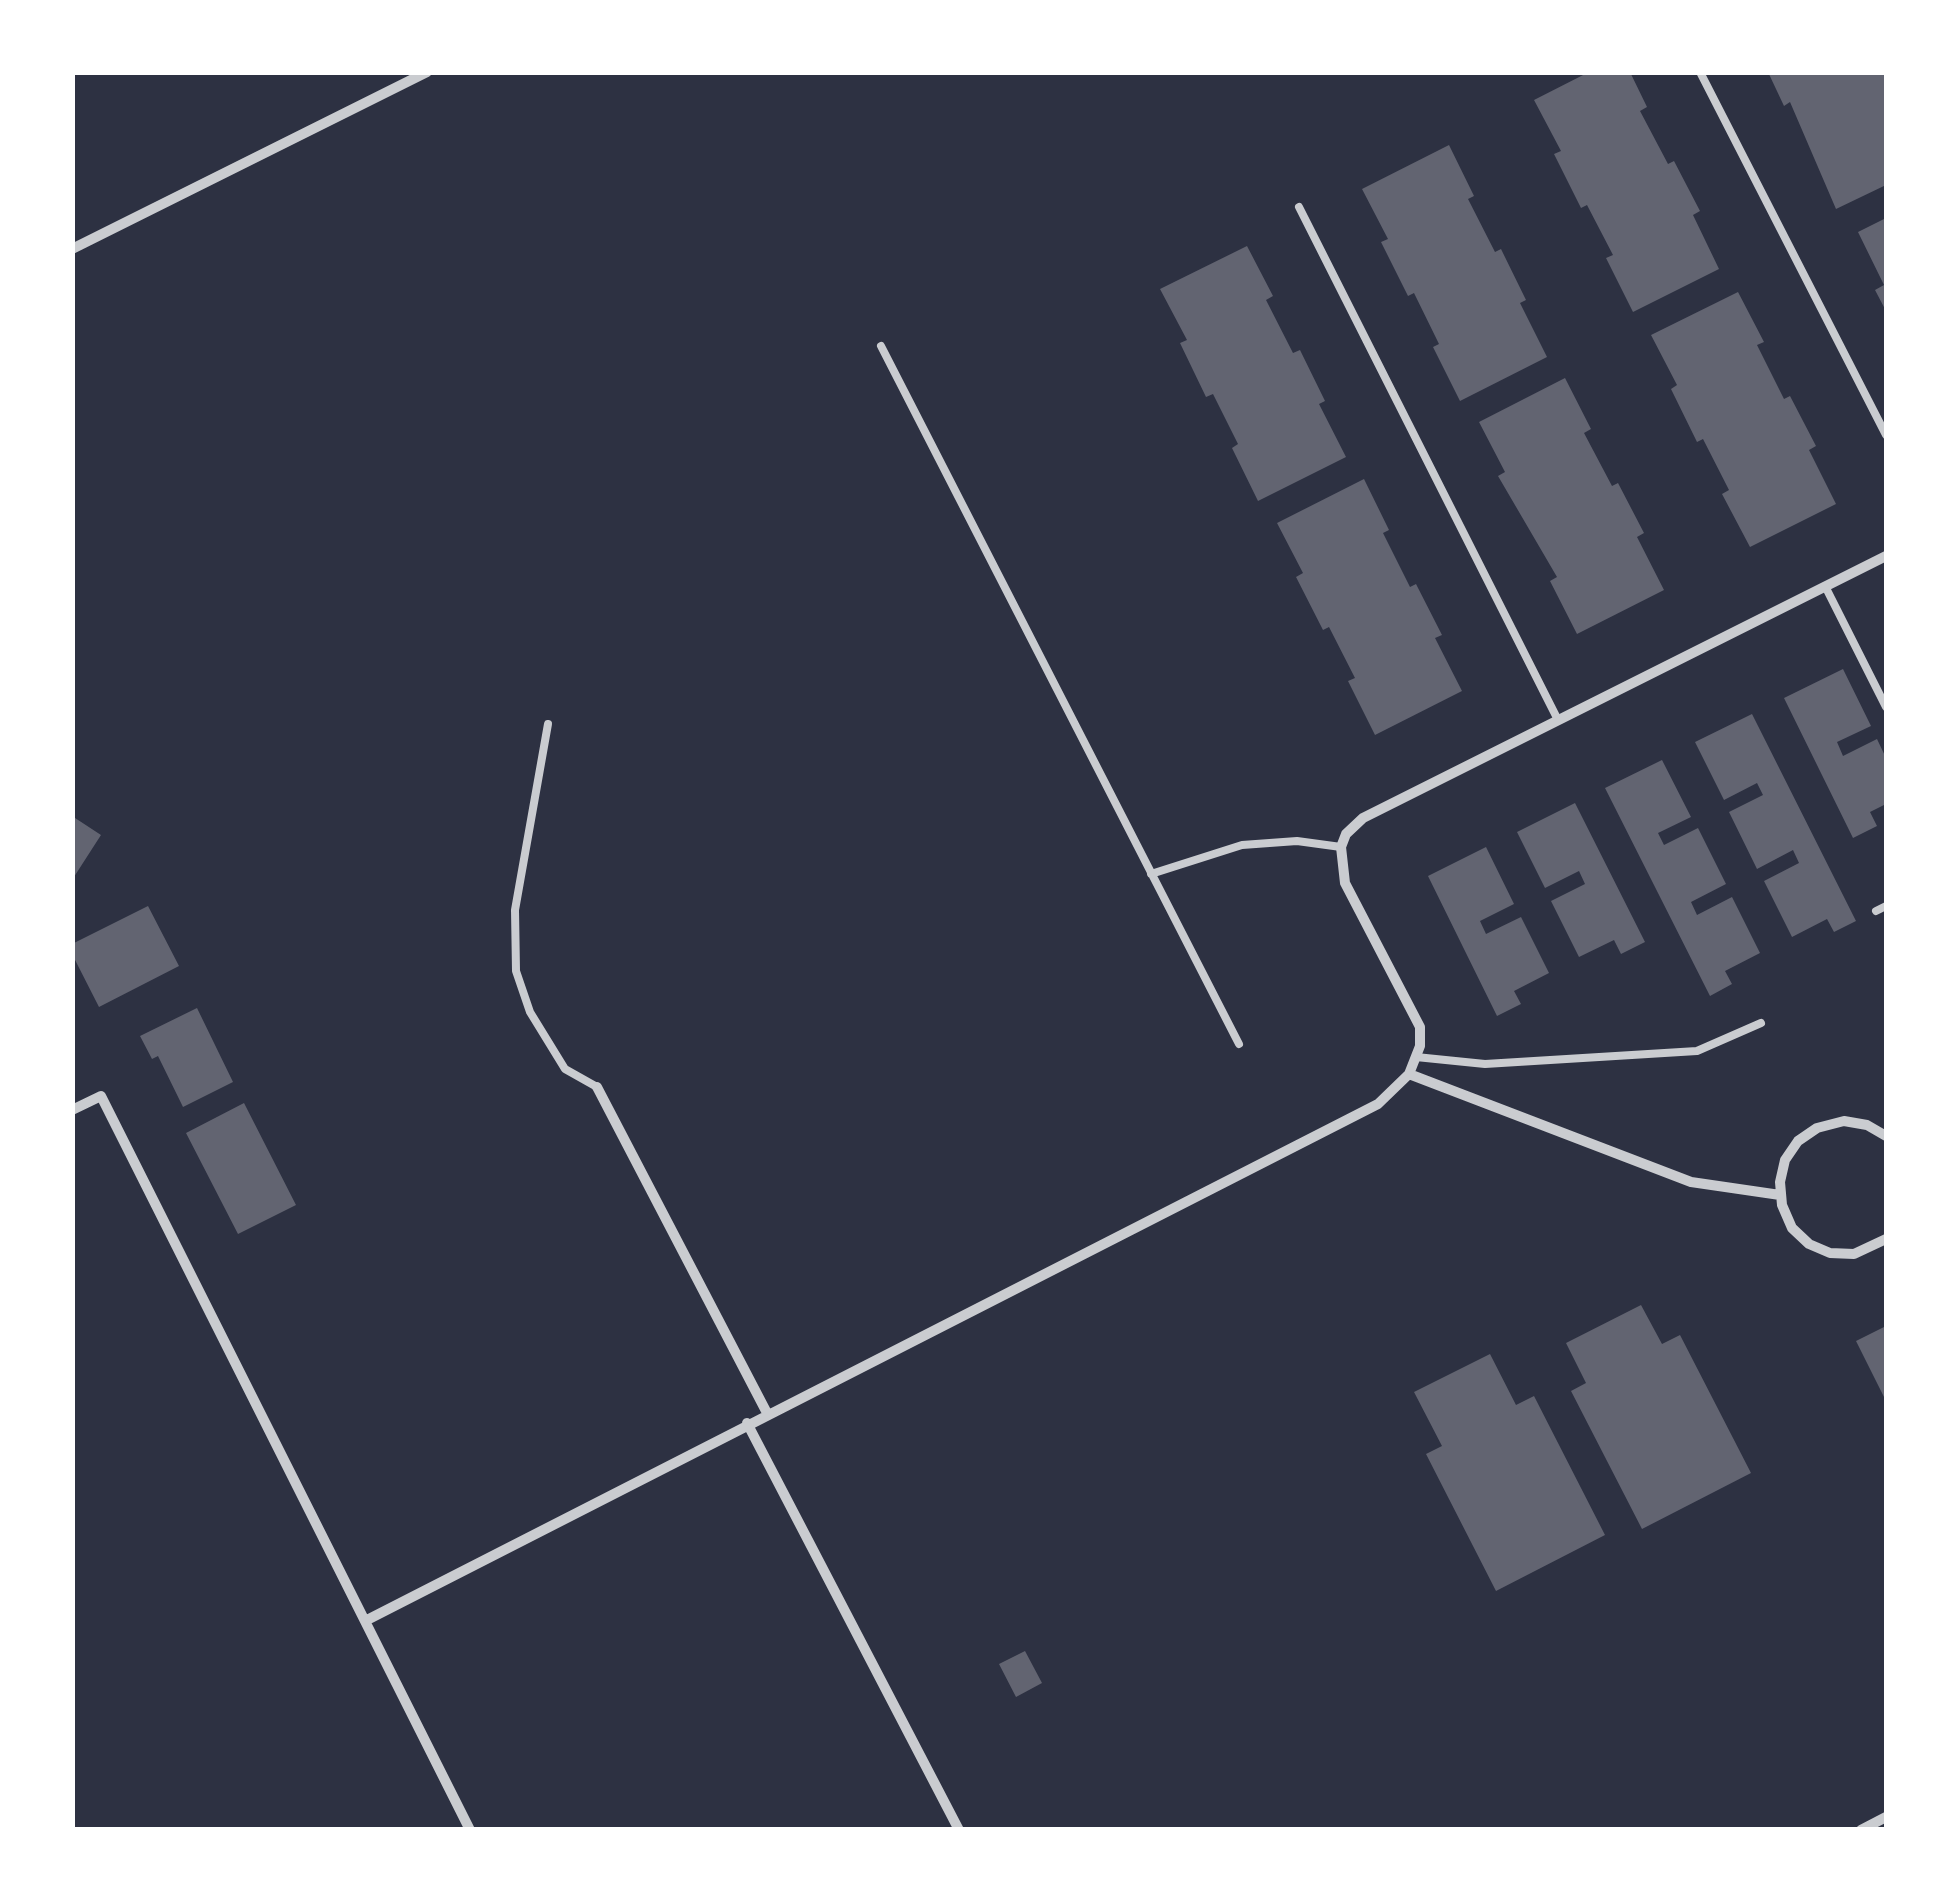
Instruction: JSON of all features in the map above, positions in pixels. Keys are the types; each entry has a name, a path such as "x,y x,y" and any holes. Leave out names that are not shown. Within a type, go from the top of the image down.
{"street":[{"path":"72,250 428,72"},
{"path":"365,1621 747,1422 1378,1104 1409,1074 1416,1058 1420,1027 1345,883 1341,847 1346,834 1363,818 1886,556"},
{"path":"1409,1074 1691,1182 1780,1195"},
{"path":"597,1088 766,1413"},
{"path":"72,1110 102,1096 470,1830"},
{"path":"1886,1136 1867,1125 1844,1121 1817,1128 1798,1141 1785,1160 1780,1195 1792,1228 1809,1244 1830,1252 1854,1254 1886,1239"},
{"path":"747,1422 959,1830"},
{"path":"1861,1830 1886,1817"}],"lane":[{"path":"1700,72 1886,435"},
{"path":"1299,207 1558,720"},
{"path":"881,346 1239,1044"},
{"path":"1825,586 1886,707"},
{"path":"548,724 515,910 516,971 530,1012 565,1069 597,1088"},
{"path":"1151,874 1242,845 1297,841 1341,847"},
{"path":"1876,911 1886,906"},
{"path":"1416,1058 1485,1064 1697,1051 1761,1023"}],"building":[{"path":"1589,72 1630,72 1647,107 1640,111 1668,164 1674,161 1700,211 1693,215 1719,269 1633,312 1606,258 1613,255 1587,205 1581,208 1554,154 1561,151 1534,100"},
{"path":"1768,72 1884,72 1886,185 1836,209 1790,102 1784,106"},
{"path":"1449,145 1474,196 1468,199 1495,252 1501,249 1526,300 1520,303 1547,357 1460,401 1433,347 1439,344 1414,293 1408,296 1381,242 1388,239 1362,189"},
{"path":"1886,218 1886,311 1875,290 1884,285 1858,232"},
{"path":"1247,246 1273,296 1266,300 1293,353 1300,350 1325,401 1319,404 1346,457 1258,501 1232,448 1238,444 1213,394 1206,397 1180,343 1187,340 1160,289"},
{"path":"1738,292 1764,342 1757,345 1784,399 1790,396 1816,446 1809,450 1836,504 1750,547 1722,494 1729,490 1703,439 1697,442 1671,389 1677,385 1651,335"},
{"path":"1565,378 1591,429 1584,433 1612,486 1618,483 1644,533 1637,537 1664,590 1577,634 1550,581 1557,577 1498,476 1505,472 1479,422"},
{"path":"1364,479 1389,530 1383,533 1410,587 1416,584 1442,635 1435,638 1462,691 1375,735 1348,681 1355,678 1329,627 1323,630 1296,577 1303,573 1277,523"},
{"path":"1843,669 1871,726 1837,742 1843,756 1877,739 1886,758 1886,804 1870,812 1877,826 1853,838 1784,698"},
{"path":"1752,714 1856,921 1834,932 1827,919 1792,937 1764,881 1799,863 1793,850 1757,869 1729,812 1763,795 1757,783 1724,800 1695,742"},
{"path":"1662,760 1691,817 1658,833 1664,845 1698,828 1726,884 1691,902 1697,915 1732,897 1760,953 1725,971 1732,984 1710,996 1605,788"},
{"path":"1575,803 1645,942 1621,954 1614,940 1579,957 1551,901 1585,884 1579,871 1545,888 1517,832"},
{"path":"72,816 101,835 72,880"},
{"path":"1486,847 1514,904 1480,921 1486,934 1521,917 1549,973 1514,991 1521,1004 1497,1016 1428,876"},
{"path":"148,906 179,966 99,1007 72,954 72,944"},
{"path":"197,1008 233,1082 183,1107 158,1056 152,1059 140,1036"},
{"path":"244,1103 296,1205 238,1234 186,1133"},
{"path":"1641,1305 1662,1344 1680,1335 1751,1473 1642,1529 1571,1391 1586,1383 1566,1343"},
{"path":"1886,1326 1886,1401 1856,1341"},
{"path":"1490,1354 1516,1405 1534,1396 1605,1535 1496,1591 1426,1454 1442,1446 1414,1392"},
{"path":"1025,1651 1042,1683 1016,1697 999,1664"}]}
